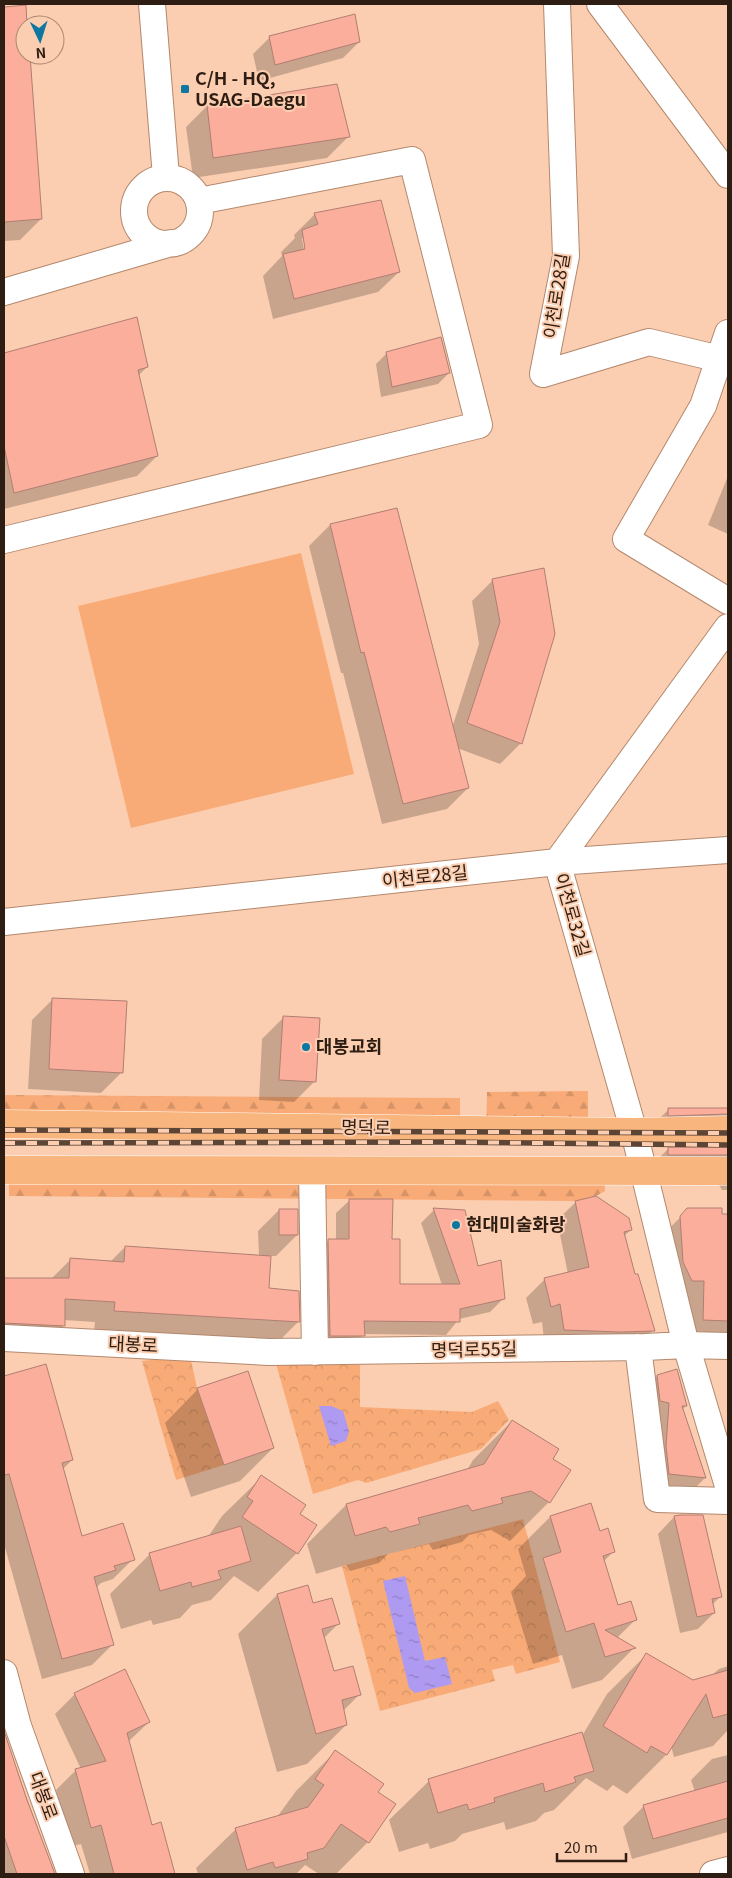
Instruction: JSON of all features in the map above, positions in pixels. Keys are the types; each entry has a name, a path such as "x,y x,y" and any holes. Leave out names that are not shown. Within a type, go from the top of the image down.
{"main road":[{"name":"명덕로","path":"4,1124 634,1132 728,1130"},
{"path":"4,1170 728,1171"}],"street":[{"path":"152,4 166,177"},
{"name":"이천로28길","path":"557,4 566,256 543,374 650,342 720,359"},
{"path":"600,4 728,175"},
{"path":"4,540 479,425 412,160 199,201"},
{"path":"4,292 172,243 182,240 192,233 198,223 199,201 194,191 186,184 177,179 166,177 146,184 139,192 134,213 136,224 142,233 161,243 172,243"},
{"path":"728,333 704,406 626,539 728,601"},
{"path":"557,862 728,627"},
{"name":"이천로32길","path":"634,1132 557,862 728,850"},
{"name":"이천로28길","path":"4,922 557,862"},
{"path":"634,1132 686,1344 728,1486"},
{"path":"312,1170 316,1352"},
{"name":"대봉로","path":"4,1338 263,1352"},
{"name":"명덕로55길","path":"263,1352 638,1347 686,1344 728,1346"},
{"path":"638,1347 657,1499 728,1501"},
{"name":"대봉로","path":"4,1673 10,1718 71,1874"},
{"path":"713,1874 728,1870"}],"green space":[{"path":"301,553 354,774 131,828 78,606"},
{"path":"588,1091 588,1131 486,1130 487,1092"},
{"path":"4,1095 460,1098 460,1129 4,1124"},
{"path":"9,1170 604,1170 605,1191 596,1196 575,1201 9,1196"},
{"path":"190,1355 197,1388 224,1465 176,1480 142,1361"},
{"path":"276,1364 360,1365 360,1407 472,1412 498,1401 509,1420 481,1449 366,1483 358,1480 313,1494"},
{"path":"523,1519 560,1662 516,1674 513,1665 492,1670 495,1681 380,1711 342,1566"}],"water":[{"path":"319,1406 331,1406 343,1411 349,1431 346,1441 331,1446"},
{"path":"405,1576 425,1661 445,1657 452,1684 415,1693 409,1688 383,1581"}],"building":[{"path":"26,5 26,15 15,15 15,65 31,65 42,219 4,222 4,7"},
{"path":"355,14 360,42 275,65 269,36"},
{"path":"337,84 350,137 213,158 207,105"},
{"path":"381,200 400,272 294,299 283,254 305,249 302,230 318,224 314,213"},
{"path":"137,317 148,367 138,370 158,456 14,493 4,446 4,353"},
{"path":"441,337 450,373 392,387 386,352"},
{"path":"397,508 469,788 403,804 364,652 361,653 330,524"},
{"path":"544,568 555,634 522,744 467,723 500,622 492,579"},
{"path":"52,998 127,1001 123,1073 49,1069"},
{"path":"283,1016 320,1018 316,1082 279,1080"},
{"path":"668,1108 728,1108 728,1114 668,1116"},
{"path":"728,1146 728,1155 668,1155 668,1147"},
{"path":"596,1196 629,1218 632,1230 624,1232 635,1274 638,1274 655,1331 564,1330 560,1304 551,1307 544,1278 589,1267 575,1201"},
{"path":"349,1199 393,1199 392,1239 400,1239 400,1284 460,1284 433,1208 465,1210 478,1266 501,1260 505,1299 460,1309 460,1322 364,1321 365,1336 330,1336 328,1239 349,1239"},
{"path":"687,1208 722,1208 722,1214 728,1214 728,1321 703,1320 704,1281 692,1281 683,1262 680,1216"},
{"path":"279,1209 298,1209 298,1235 279,1235"},
{"path":"125,1246 271,1256 269,1288 299,1291 300,1322 114,1311 115,1302 65,1299 65,1326 4,1323 4,1278 69,1278 70,1258 124,1262"},
{"path":"46,1364 73,1460 62,1463 82,1536 123,1523 135,1560 114,1566 116,1570 94,1577 114,1645 62,1659 9,1474 4,1475 4,1376"},
{"path":"677,1369 687,1406 682,1406 706,1478 669,1474 666,1446 669,1403 660,1401 657,1375"},
{"path":"248,1371 274,1448 224,1465 197,1388"},
{"path":"512,1420 559,1449 553,1459 571,1470 550,1503 531,1491 501,1498 503,1503 472,1511 468,1505 418,1518 420,1524 390,1532 386,1527 355,1536 346,1504 484,1464"},
{"path":"261,1475 306,1505 300,1514 317,1525 298,1554 242,1517 253,1501 247,1497"},
{"path":"591,1503 600,1531 608,1528 615,1552 603,1556 618,1605 631,1601 637,1620 605,1630 636,1648 605,1657 594,1623 566,1632 543,1558 561,1552 550,1516"},
{"path":"703,1515 722,1597 712,1599 715,1613 697,1617 674,1516"},
{"path":"241,1526 251,1561 218,1571 221,1579 192,1587 191,1582 160,1591 149,1553"},
{"path":"308,1585 313,1603 332,1598 340,1624 322,1629 334,1671 353,1666 361,1695 342,1700 347,1725 316,1734 277,1594"},
{"path":"646,1653 693,1680 728,1670 728,1714 713,1718 706,1694 667,1755 651,1746 647,1753 603,1726"},
{"path":"125,1669 150,1722 127,1733 152,1825 161,1822 175,1874 114,1874 101,1825 91,1828 75,1769 106,1761 74,1693"},
{"path":"4,1731 27,1800 55,1874 17,1874 4,1836"},
{"path":"582,1732 594,1771 574,1777 576,1782 545,1792 543,1783 494,1798 495,1802 469,1810 467,1804 438,1813 428,1779"},
{"path":"335,1750 384,1784 378,1792 396,1804 369,1843 341,1824 324,1848 307,1853 308,1859 275,1868 273,1862 247,1870 235,1828 308,1807 324,1785 315,1779"},
{"path":"728,1781 728,1818 653,1839 643,1805"}],"railway":[{"path":"4,1130 728,1133"},
{"path":"4,1143 448,1142 728,1145"}],"place":[{"name":"C/H - HQ, USAG-Daegu","path":"185,89"},
{"name":"대봉교회","path":"306,1047"},
{"name":"현대미술화랑","path":"456,1225"}]}
